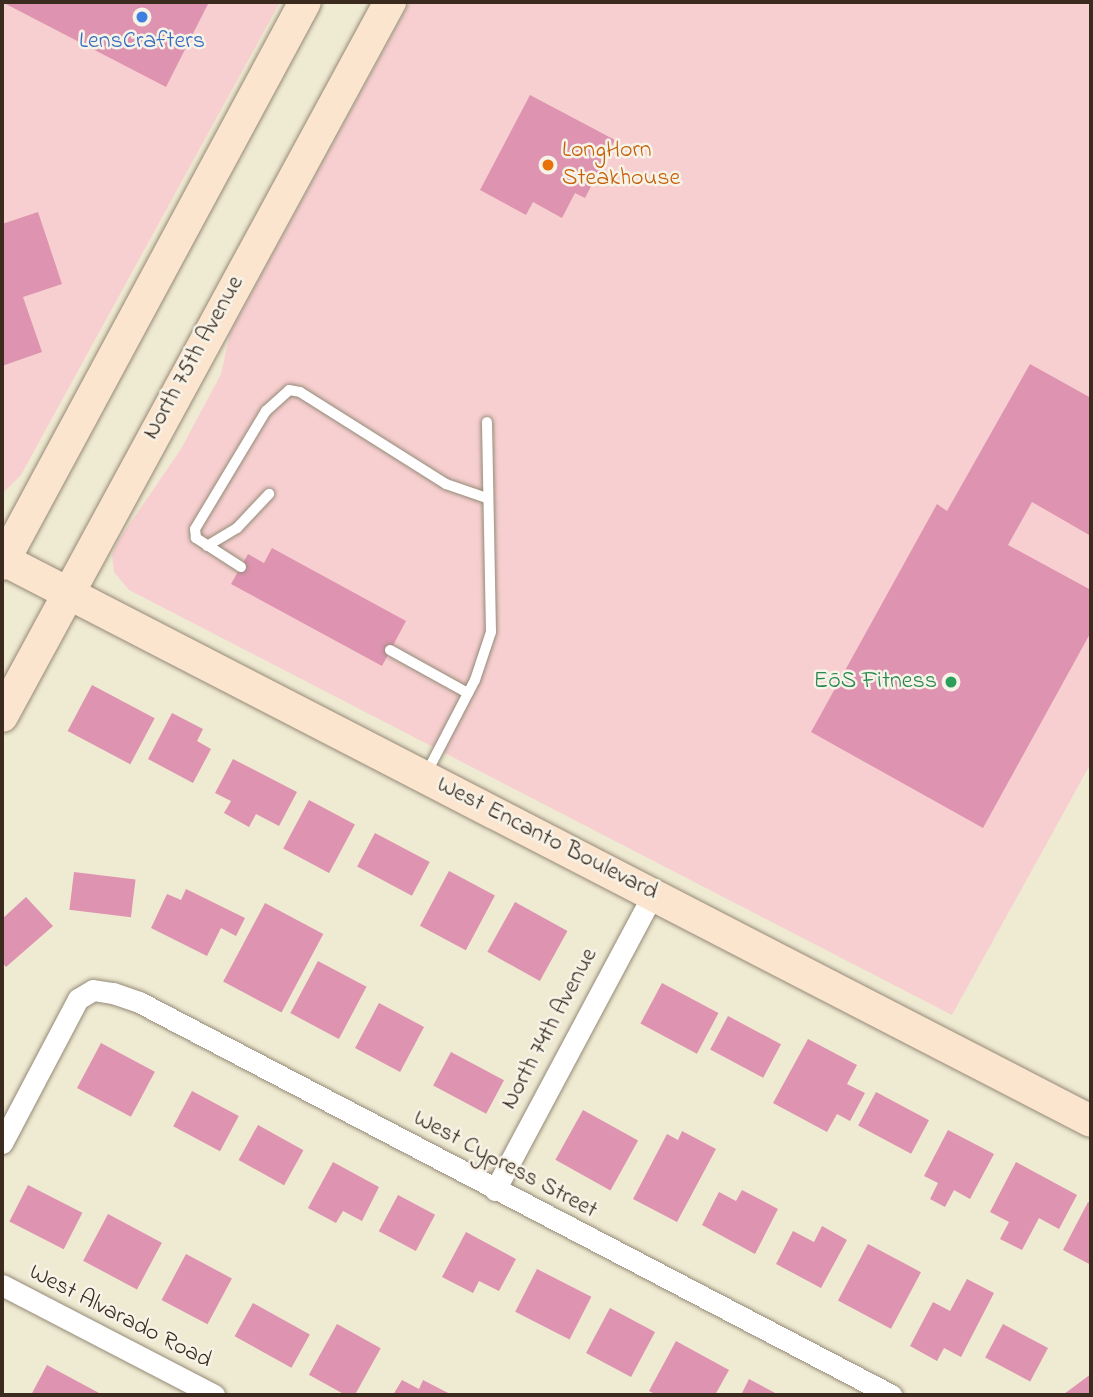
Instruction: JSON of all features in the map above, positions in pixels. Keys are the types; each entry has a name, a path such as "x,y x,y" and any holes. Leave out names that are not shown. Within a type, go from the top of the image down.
{"main road":[{"path":"3,561 305,2"},
{"name":"North 75th Avenue","path":"2,716 66,591 390,2"},
{"name":"West Encanto Boulevard","path":"3,561 66,591 1091,1121"}],"street":[{"name":"North 74th Avenue","path":"495,1190 653,894"},
{"name":"West Cypress Street","path":"2,1143 67,1015 93,990 139,1002 891,1395"},
{"name":"West Alvarado Road","path":"2,1285 214,1395"}],"lane":[{"path":"241,567 197,538 195,529 266,411 289,390 300,392 446,484 487,498"},
{"path":"425,776 468,693 491,632 487,422"},
{"path":"207,546 237,528 269,494"},
{"path":"390,650 468,693"}],"shaded area":[{"path":"2,2 280,2 21,475 2,494"},
{"path":"410,2 1091,2 1091,763 952,1015 129,590 114,572 112,555 118,541 181,449 221,374 230,333"}],"building":[{"path":"2,2 209,2 166,87"},
{"name":"LongHorn Steakhouse","path":"530,95 615,140 585,198 575,193 562,218 533,202 526,215 480,190"},
{"path":"38,212 62,284 23,297 42,352 2,366 2,224"},
{"name":"EōS Fitness","path":"1030,364 1091,398 1091,536 1032,502 1008,545 1091,590 1091,632 983,828 811,732 937,504 947,511"},
{"path":"272,548 406,621 382,666 231,584 248,554 264,563"},
{"path":"92,685 155,718 130,764 68,731"},
{"path":"172,713 203,729 197,741 211,749 193,783 148,759"},
{"path":"233,759 297,792 279,826 256,814 249,827 224,813 231,801 215,793"},
{"path":"309,800 355,824 329,873 283,849"},
{"path":"375,833 430,862 412,896 357,867"},
{"path":"449,871 495,895 466,950 420,926"},
{"path":"74,872 136,880 131,917 69,910"},
{"path":"186,889 245,918 236,936 221,928 207,956 151,928 167,894 181,900"},
{"path":"26,897 53,926 6,967 2,962 2,919"},
{"path":"515,902 567,931 540,981 487,952"},
{"path":"265,903 323,934 281,1013 223,982"},
{"path":"318,961 367,987 339,1039 290,1013"},
{"path":"662,983 719,1013 697,1054 640,1024"},
{"path":"379,1003 424,1027 400,1072 355,1048"},
{"path":"728,1016 781,1044 763,1078 710,1050"},
{"path":"808,1039 857,1065 847,1084 865,1093 850,1121 837,1114 827,1132 773,1103"},
{"path":"101,1043 155,1072 131,1117 77,1088"},
{"path":"451,1052 504,1080 486,1114 433,1086"},
{"path":"192,1091 239,1116 220,1151 173,1126"},
{"path":"876,1092 929,1120 911,1154 858,1126"},
{"path":"583,1110 638,1141 610,1190 555,1160"},
{"path":"258,1125 303,1150 284,1185 239,1160"},
{"path":"948,1130 994,1154 970,1199 954,1190 945,1207 930,1199 938,1183 924,1176"},
{"path":"682,1131 716,1149 677,1222 633,1199 667,1134 678,1140"},
{"path":"333,1162 379,1187 362,1221 343,1211 336,1223 308,1208"},
{"path":"1016,1162 1077,1195 1059,1229 1039,1218 1022,1250 1000,1239 1009,1222 990,1212"},
{"path":"28,1185 82,1213 64,1249 9,1222"},
{"path":"742,1190 778,1209 755,1254 702,1225 719,1192 736,1201"},
{"path":"398,1195 435,1215 416,1251 379,1231"},
{"path":"1088,1202 1091,1203 1091,1265 1063,1250"},
{"path":"108,1214 162,1243 137,1289 83,1261"},
{"path":"822,1226 847,1240 821,1288 776,1264 793,1231 814,1242"},
{"path":"466,1232 516,1259 499,1291 479,1281 473,1293 442,1277"},
{"path":"868,1244 921,1272 891,1329 838,1301"},
{"path":"186,1254 232,1278 208,1324 162,1300"},
{"path":"537,1269 591,1297 570,1339 515,1312"},
{"path":"967,1279 994,1293 961,1357 944,1348 937,1361 910,1346 933,1302 950,1311"},
{"path":"253,1303 310,1335 291,1368 235,1336"},
{"path":"610,1308 655,1332 631,1377 586,1353"},
{"path":"337,1324 381,1348 355,1395 345,1395 309,1375"},
{"path":"1003,1324 1048,1348 1030,1381 985,1358"},
{"path":"676,1341 729,1370 715,1395 657,1395 649,1391"},
{"path":"47,1365 99,1393 98,1395 31,1395"},
{"path":"1091,1374 1091,1395 1064,1394"},
{"path":"749,1379 779,1395 741,1395"},
{"path":"402,1380 419,1389 423,1380 452,1395 393,1395"}],"place":[{"name":"LensCrafters","path":"142,17"},
{"name":"LongHorn Steakhouse","path":"548,165"},
{"name":"EōS Fitness","path":"951,682"}]}
